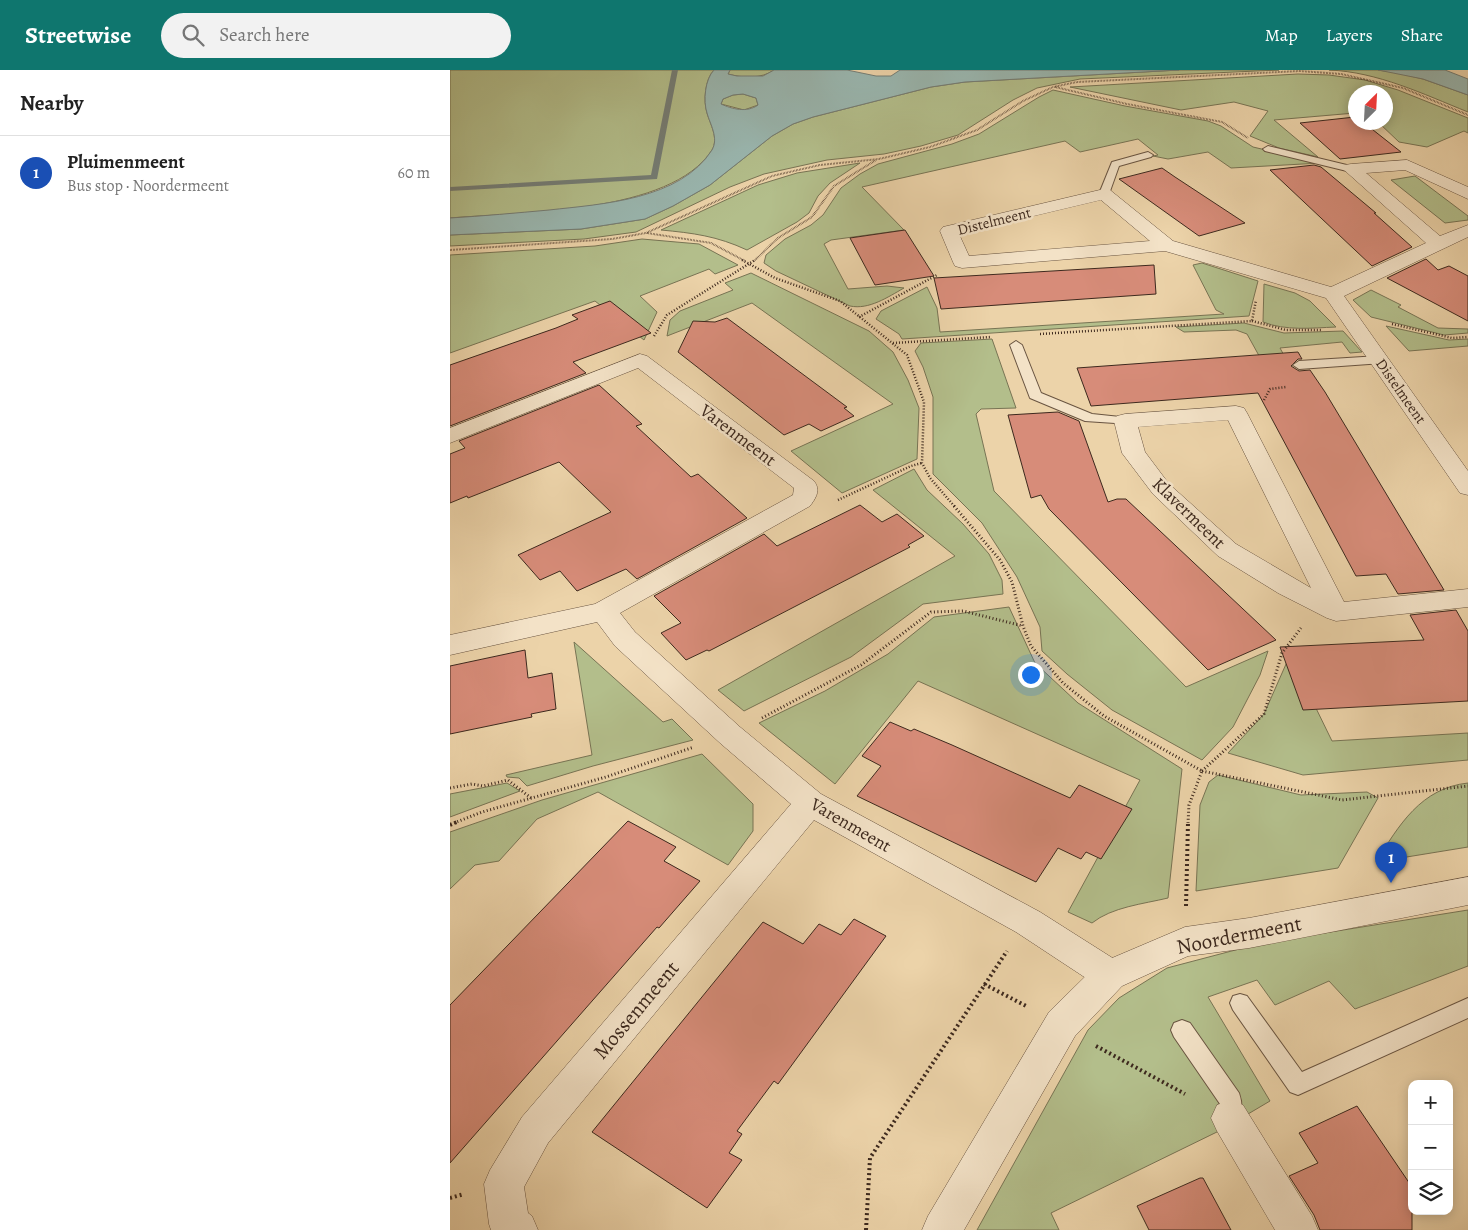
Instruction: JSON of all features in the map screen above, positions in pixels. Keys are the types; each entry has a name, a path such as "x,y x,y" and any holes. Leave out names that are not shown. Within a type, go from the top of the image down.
{"street":[{"path":"1351,168 1407,165 1468,194"},
{"path":"1351,168 1438,244"},
{"name":"Distelmeent","path":"1166,245 1104,194 949,232 962,262 1166,245 1263,273 1338,302 1468,488"},
{"path":"1338,302 1438,244 1468,230"},
{"path":"450,436 640,360"},
{"name":"Varenmeent","path":"640,360 806,486 805,496"},
{"path":"1125,421 1236,413 1328,608 1468,598"},
{"name":"Klavermeent","path":"1125,421 1134,453 1160,489 1227,550 1287,587 1328,608"},
{"path":"450,645 603,612 801,501 805,496"},
{"name":"Varenmeent","path":"603,612 625,639 730,735 810,803 1028,922 1110,975"},
{"name":"Mossenmeent","path":"518,1230 509,1224 504,1184 535,1130 810,803"},
{"name":"Noordermeent","path":"942,1230 1062,1024 1110,975 1184,942 1249,933 1468,891"},
{"path":"1230,1118 1298,1230"}],"lane":[{"path":"1268,149 1351,168"},
{"path":"1104,194 1116,164 1148,155"},
{"path":"1016,345 1035,395 1090,418 1125,421"},
{"path":"1299,365 1379,360"},
{"path":"1240,1003 1298,1084 1468,1008"},
{"path":"1182,1030 1231,1101 1230,1118"}],"path":[{"path":"450,250 612,240 646,233 772,176 820,165 879,159 930,147 977,130 1022,101 1053,87 1077,82 1290,72 1341,74 1403,88 1468,115"},
{"path":"1053,87 1127,104 1222,122 1268,149"},
{"path":"640,360 666,315 750,265 778,238 812,217 834,186 879,159"},
{"path":"646,233 710,243 775,278 840,302 907,355 924,402 922,463 930,478 1000,560 1012,582 1023,626 1031,646 1063,683 1104,716 1202,771 1342,800 1468,786"},
{"path":"859,317 962,262"},
{"path":"1252,321 1263,273"},
{"path":"1338,302 1381,322 1452,338 1468,337"},
{"path":"1036,334 1252,321 1266,327 1292,332 1358,329"},
{"path":"892,343 998,336"},
{"path":"1236,413 1266,399 1270,389 1304,386 1299,365"},
{"path":"805,496 840,500 911,466 922,463"},
{"path":"1184,942 1189,805 1202,771 1264,714 1282,653 1328,608"},
{"path":"450,788 472,784 483,786 508,780 531,798"},
{"path":"866,1230 870,1158 984,984 1028,922"},
{"path":"984,984 1062,1024 1111,1055 1230,1118"}],"green space":[{"path":"450,70 714,70 707,84 705,96 706,108 715,141 714,145 712,150 692,171 664,187 630,198 592,206 553,211 450,218"},
{"path":"730,70 774,70 764,75 752,77 728,74"},
{"path":"1179,70 1279,70 1080,79 1037,88 1013,100 958,135 884,154 827,160 764,174 730,187 636,232 584,239 450,246 450,235 581,229 645,219 710,185 772,136 793,124 813,117 931,87 965,82"},
{"path":"1329,70 1378,70 1423,79 1468,95 1468,112 1383,79"},
{"path":"1298,74 1329,75 1365,80 1382,85 1348,85 1348,114 1274,120 1318,157 1279,148 1250,136 1268,111 1234,102 1181,110 1070,87"},
{"path":"1393,88 1468,118 1468,133 1464,131 1427,147 1399,142 1386,130 1393,130"},
{"path":"1053,90 1125,106 1208,121 1221,126 1253,147 1321,163 1231,168 1208,152 1168,159 1153,156 1158,155 1138,139 1080,152 1065,141 862,187 904,230 831,240 824,244 848,289 887,286 904,288 878,302 857,307 850,306 776,271 764,263 766,255 785,239 811,225 823,215 841,188 860,174 878,164 952,144 979,134"},
{"path":"743,94 756,98 758,105 744,110 721,104 723,99"},
{"path":"860,163 830,183 818,196 809,213 797,222 747,250 725,241 705,236 661,230 758,185 797,173"},
{"path":"1415,176 1468,216 1468,220 1445,223 1391,180"},
{"path":"642,239 699,244 738,265 715,274 709,269 640,296 657,312 644,340 595,301 450,353 450,255 595,246"},
{"path":"1202,263 1258,281 1249,316 902,339 899,334 876,319 881,311 927,287 937,308 940,332 1224,314 1216,310 1193,265"},
{"path":"751,273 869,331 893,352 908,380 919,408 917,459 842,493 791,451 893,404 752,303 667,336 670,320 680,311 733,290 725,283"},
{"path":"1264,284 1295,293 1310,301 1336,327 1290,328 1263,322"},
{"path":"1371,290 1401,305 1398,307 1438,328 1468,329 1468,333 1444,335 1371,317 1353,300"},
{"path":"1244,323 1284,333 1343,331 1362,352 1350,353 1342,342 1280,348 1297,379 1273,381 1247,334 1236,330 1184,332 1176,327"},
{"path":"1386,326 1449,340 1468,339 1468,346 1409,351"},
{"path":"992,339 1016,408 981,409 976,414 994,491 1186,687 1268,651 1260,675 1233,727 1202,760 1112,710 1042,651 1040,627 1017,577 982,523 933,474 933,397 923,367 915,351 921,343"},
{"path":"914,469 927,490 963,524 989,554 1002,580 1003,594 923,604 851,657 744,711 718,690 955,556 873,490"},
{"path":"1009,607 1035,663 1078,703 1182,769 1168,898 1118,910 1092,923 1068,912 1140,780 918,681 835,784 759,723 825,691 888,654 934,617"},
{"path":"574,642 663,722 672,719 693,740 593,766 527,786 519,778 507,777 506,775 592,755"},
{"path":"1290,655 1332,741 1468,733 1468,760 1303,775 1228,753 1264,714"},
{"path":"702,754 753,804 753,831 728,865 598,792 537,819 499,861 475,865 450,889 450,832 542,800"},
{"path":"1218,775 1301,795 1367,792 1378,798 1338,868 1196,891 1200,805 1209,782"},
{"path":"507,783 520,791 450,817 450,794"},
{"path":"1468,783 1468,847 1376,862 1403,822 1424,800 1451,786"},
{"path":"1468,910 1468,966 1355,1009 1329,981 1275,1005 1257,980 1208,997 1270,1101 1221,1130 1051,1213 1059,1230 977,1230 1088,1030 1119,998 1167,968 1262,943"}],"water":[{"path":"714,70 730,70 728,74 737,76 763,76 774,70 847,70 876,76 891,76 900,70 1179,70 965,82 931,87 813,117 793,124 772,136 710,185 645,219 581,229 450,235 450,218 549,210 615,202 660,189 680,180 698,167 714,145 712,126 705,102 707,84","holes":["743,94 756,98 758,105 744,110 721,104 723,99 733,95"]},
{"path":"1378,70 1445,70 1468,79 1468,95 1423,79"}],"building":[{"path":"1348,118 1348,130 1373,130 1401,152 1340,159 1300,123"},
{"path":"1314,165 1321,167 1376,213 1374,213 1412,247 1372,266 1270,170"},
{"path":"1162,168 1245,223 1199,236 1119,179"},
{"path":"905,230 934,276 875,285 850,238"},
{"path":"1426,259 1438,270 1449,266 1468,276 1468,321 1387,278"},
{"path":"1154,265 1156,294 941,309 934,278"},
{"path":"610,301 651,333 573,362 586,373 450,426 450,365 556,328 578,319 572,315"},
{"path":"727,318 847,407 844,408 854,416 821,431 809,424 784,435 678,352 693,321 715,322"},
{"path":"1298,352 1302,359 1298,359 1291,366 1299,371 1310,370 1444,590 1398,594 1386,574 1356,576 1258,393 1091,406 1077,368"},
{"path":"599,385 642,424 636,426 691,477 698,474 747,518 637,579 626,569 577,591 560,571 540,580 518,555 611,512 559,462 468,498 467,496 450,503 450,454 465,448 459,441"},
{"path":"1058,412 1079,421 1108,502 1126,499 1276,640 1208,670 1049,509 1041,495 1031,498 1008,415"},
{"path":"860,505 882,522 897,514 924,536 908,545 910,547 709,651 707,650 686,660 661,633 681,623 654,596 764,534 777,546"},
{"path":"1456,610 1468,631 1468,701 1303,710 1280,647 1424,640 1410,615"},
{"path":"525,650 528,678 552,673 556,709 531,714 532,717 450,734 450,666"},
{"path":"890,722 911,731 914,729 952,745 1070,798 1079,785 1132,809 1101,859 1086,852 1081,859 1058,848 1036,882 857,796 881,766 862,756"},
{"path":"628,821 676,847 664,861 700,881 659,928 657,927 450,1163 450,1005"},
{"path":"854,919 886,936 778,1084 774,1081 737,1131 742,1134 729,1153 742,1160 707,1208 592,1132 763,922 803,944 819,924 841,935"},
{"path":"1357,1106 1408,1181 1408,1215 1412,1215 1412,1230 1320,1230 1314,1215 1289,1176 1318,1163 1299,1133"},
{"path":"1203,1178 1231,1230 1149,1230 1137,1206"}],"waterway":[{"path":"450,189 654,177 675,70"}],"place":[{"name":"Pluimenmeent","path":"1391,883"}]}
